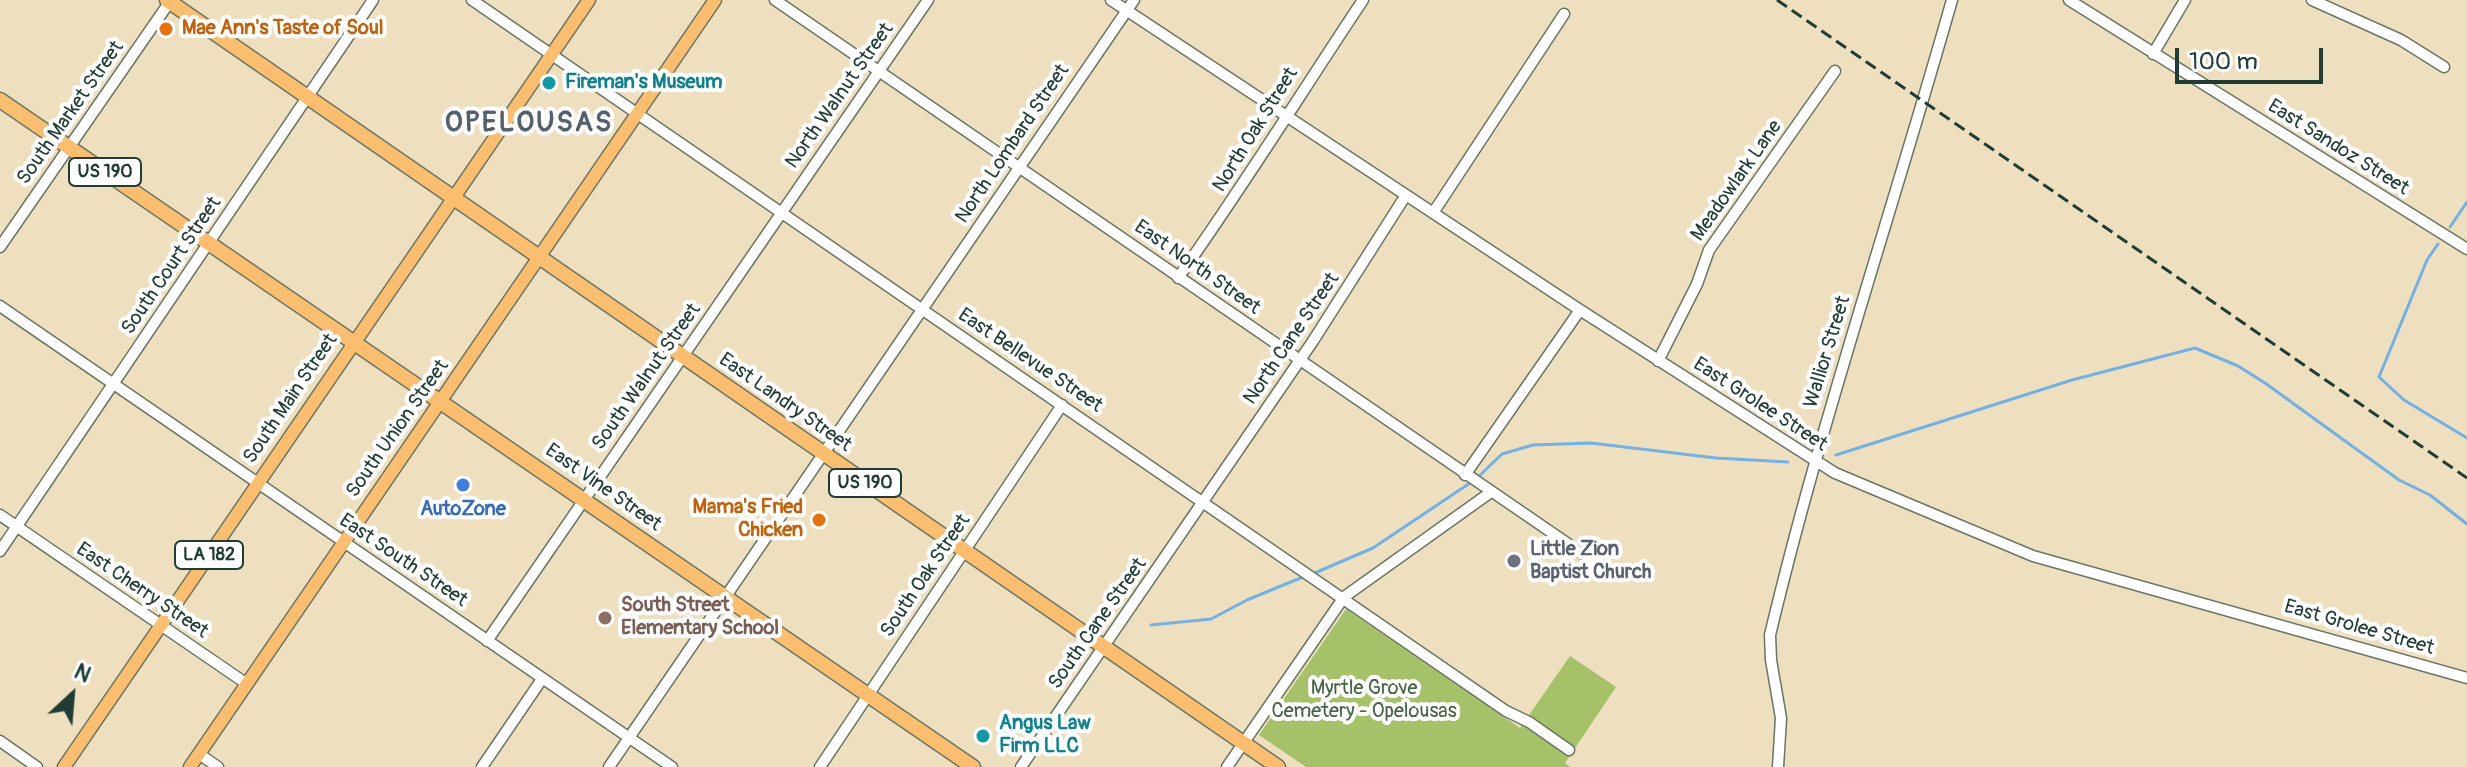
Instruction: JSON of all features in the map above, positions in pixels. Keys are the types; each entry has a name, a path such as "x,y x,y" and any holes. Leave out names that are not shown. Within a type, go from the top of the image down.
{"highway":[{"name":"US 190","path":"169,1 309,99"},
{"name":"East Landry Street","path":"309,99 1278,767"},
{"name":"US 190","path":"0,100 210,243"},
{"name":"East Vine Street","path":"210,243 973,767"}],"main road":[{"name":"LA 182","path":"552,54 589,0"},
{"name":"South Union Street","path":"190,767 715,0"},
{"name":"South Main Street","path":"64,767 552,54"}],"street":[{"name":"South Court Street","path":"0,551 309,99 373,0"},
{"name":"East Bellevue Street","path":"472,0 1317,578 1506,711 1529,722 1569,750"},
{"name":"East North Street","path":"775,0 1599,565"},
{"name":"North Walnut Street","path":"782,212 928,0"},
{"name":"East Grolee Street","path":"1111,0 1815,463 2033,556 2467,678"},
{"name":"North Lombard Street","path":"609,767 1134,0"},
{"name":"North Oak Street","path":"1178,278 1363,0"},
{"name":"Wallior Street","path":"1778,767 1781,718 1770,635 1815,463 1925,102 1952,0"},
{"name":"East Sandoz Street","path":"2069,0 2467,249"},
{"path":"2153,54 2185,0"},
{"path":"2312,0 2401,40 2444,67"},
{"name":"South Market Street","path":"0,247 169,1"},
{"path":"1433,213 1564,14"},
{"name":"Meadowlark Lane","path":"1658,361 1697,284 1709,250 1835,71"},
{"name":"North Cane Street","path":"1205,501 1406,195"},
{"name":"South Walnut Street","path":"487,641 782,212"},
{"name":"East South Street","path":"0,306 672,767"},
{"path":"1471,479 1580,310"},
{"name":"South Oak Street","path":"820,767 1062,405"},
{"path":"1227,767 1344,597 1491,492"},
{"name":"South Cane Street","path":"1021,767 1205,501"},
{"name":"East Cherry Street","path":"0,515 247,684"},
{"path":"482,767 542,679"},
{"path":"0,741 37,767"},
{"path":"199,754 218,767"}],"green space":[{"name":"Myrtle Grove Cemetery - Opelousas","path":"1346,609 1520,728 1570,656 1616,687 1565,763 1570,767 1306,767 1259,735"}],"waterway":[{"path":"2450,227 2467,202"},
{"path":"2438,244 2427,260 2379,377 2404,400 2467,438"},
{"path":"1836,455 2072,380 2195,348 2238,366 2265,383 2399,480 2430,495 2467,524"},
{"path":"1310,575 1373,548 1476,479 1502,454 1533,445 1591,443 1716,458 1788,462"},
{"path":"1151,625 1211,619 1303,577"}],"railway":[{"path":"1777,0 2467,478"}],"place":[{"name":"Mae Ann's Taste of Soul","path":"166,29"},
{"name":"Fireman's Museum","path":"549,83"},
{"name":"AutoZone","path":"463,485"},
{"name":"Mama's Fried Chicken","path":"819,520"},
{"name":"Little Zion Baptist Church","path":"1514,561"},
{"name":"South Street Elementary School","path":"605,618"},
{"name":"Angus Law Firm LLC","path":"983,736"}],"district":[{"name":"OPELOUSAS","path":"529,124"}]}
